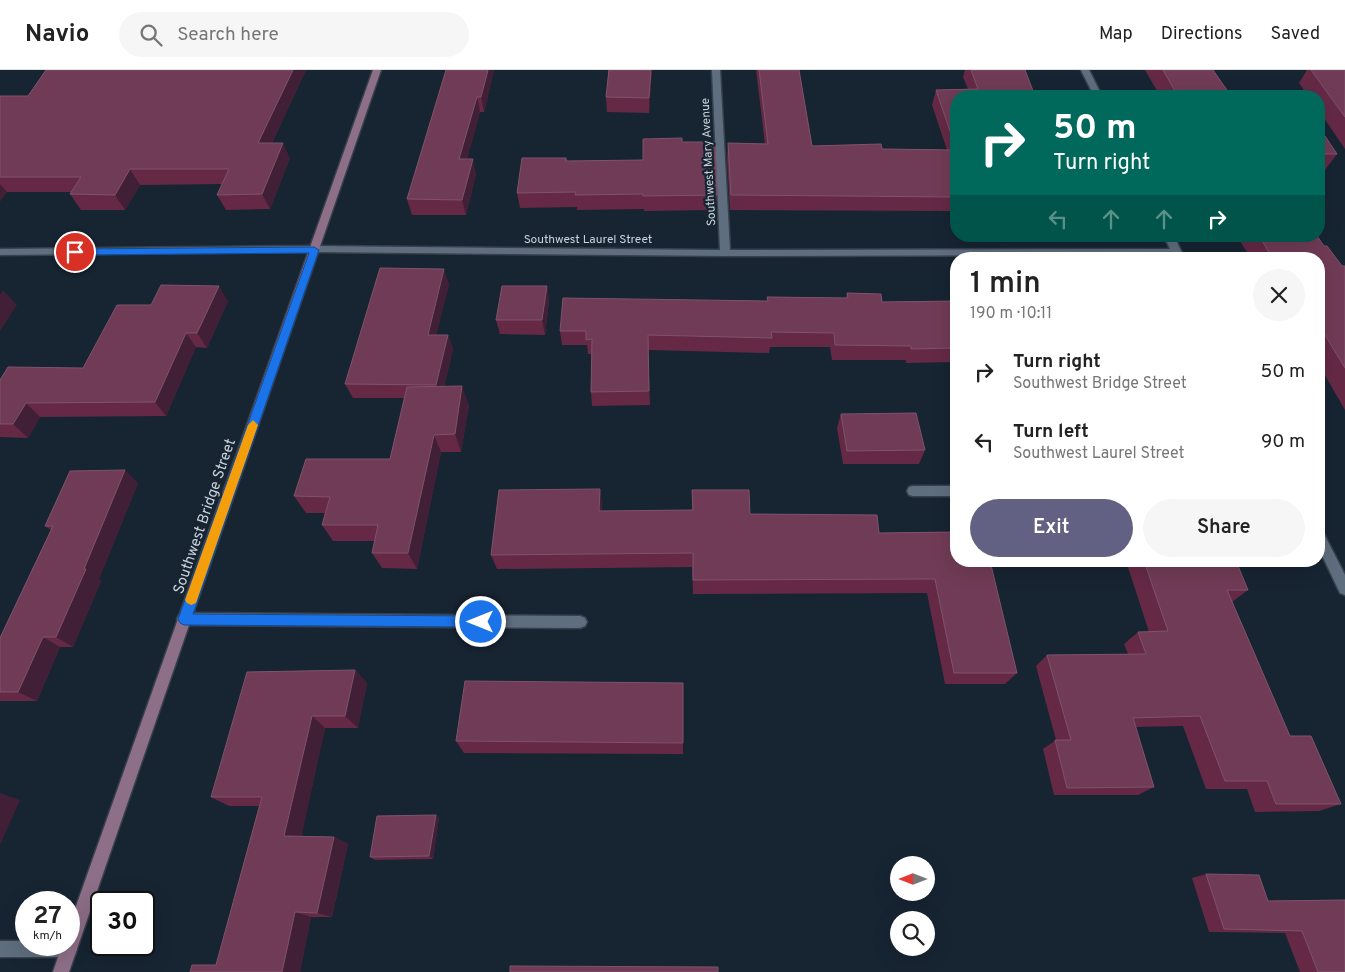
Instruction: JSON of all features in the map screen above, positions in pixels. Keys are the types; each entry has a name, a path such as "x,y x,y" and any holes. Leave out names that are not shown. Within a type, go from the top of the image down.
{"street":[{"name":"Southwest Bridge Street","path":"80,920 377,70"},
{"name":"Southwest Mary Avenue","path":"716,70 726,253"},
{"path":"1085,70 1095,90"},
{"name":"Southwest Laurel Street","path":"0,252 314,250 950,254"},
{"path":"914,491 950,491"},
{"path":"1325,548 1345,589"},
{"path":"184,619 580,622"},
{"path":"0,949 15,949"},
{"name":"Southwest Bridge Street","path":"61,972 67,956"}],"building":[{"path":"46,70 293,70 258,143 283,143 262,194 217,195 229,169 130,169 115,195 70,194 81,177 0,177 0,96 28,96"},
{"path":"446,70 488,70 481,97 477,97 459,159 473,159 462,200 407,199"},
{"path":"609,70 651,70 649,98 606,97"},
{"path":"759,70 799,70 812,146 881,144 882,149 950,150 950,197 731,195 728,143 768,144"},
{"path":"971,70 1025,70 1033,90 950,90 950,131 936,90 978,89"},
{"path":"1163,70 1213,70 1227,90 1175,90"},
{"path":"1311,70 1345,70 1345,117"},
{"path":"1325,136 1337,154 1325,154"},
{"path":"682,138 682,142 715,142 717,195 643,196 643,194 575,195 576,192 517,193 522,158 566,158 566,161 643,160 643,139"},
{"path":"1263,242 1321,242 1324,246 1327,246 1342,266 1345,266 1345,368 1325,335 1325,252 1269,252"},
{"path":"380,268 444,269 428,335 448,335 436,385 345,384"},
{"path":"161,285 219,286 197,333 186,333 155,402 26,403 13,424 0,424 0,380 8,367 83,368 117,305 151,305"},
{"path":"502,286 547,286 542,320 496,320"},
{"path":"847,293 881,294 882,302 950,301 950,348 911,349 911,346 835,345 834,333 771,332 772,338 648,335 649,391 591,392 592,339 586,340 586,331 560,331 563,298 768,301 767,297 848,298"},
{"path":"462,386 455,434 434,435 408,553 372,553 378,525 322,525 330,497 294,496 306,459 390,459 407,387"},
{"path":"916,413 925,450 847,451 841,414"},
{"path":"125,470 84,569 86,569 56,637 43,637 18,692 0,692 0,638 53,526 45,526 70,471"},
{"path":"600,489 599,511 693,510 692,490 749,490 750,514 877,515 879,533 950,532 950,567 991,567 1017,673 954,673 935,579 693,580 693,553 491,555 499,490"},
{"path":"1146,567 1238,567 1248,590 1227,590 1290,736 1311,736 1341,804 1276,804 1267,781 1225,781 1200,716 1133,718 1154,787 1067,788 1055,740 1071,740 1047,655 1146,654 1138,632 1168,631"},
{"path":"355,670 345,716 312,716 284,836 334,837 317,913 295,912 282,972 190,972 192,965 216,965 262,797 211,797 247,672"},
{"path":"465,681 683,683 683,743 456,741"},
{"path":"436,815 429,856 370,857 377,816"},
{"path":"1206,874 1259,875 1268,901 1345,900 1345,972 1318,972 1302,931 1224,929"},
{"path":"510,966 718,967 718,972 510,972"}],"slow traffic":[{"path":"191,600 253,425"}],"route":[{"path":"75,252 314,250 184,619 481,622"}]}
